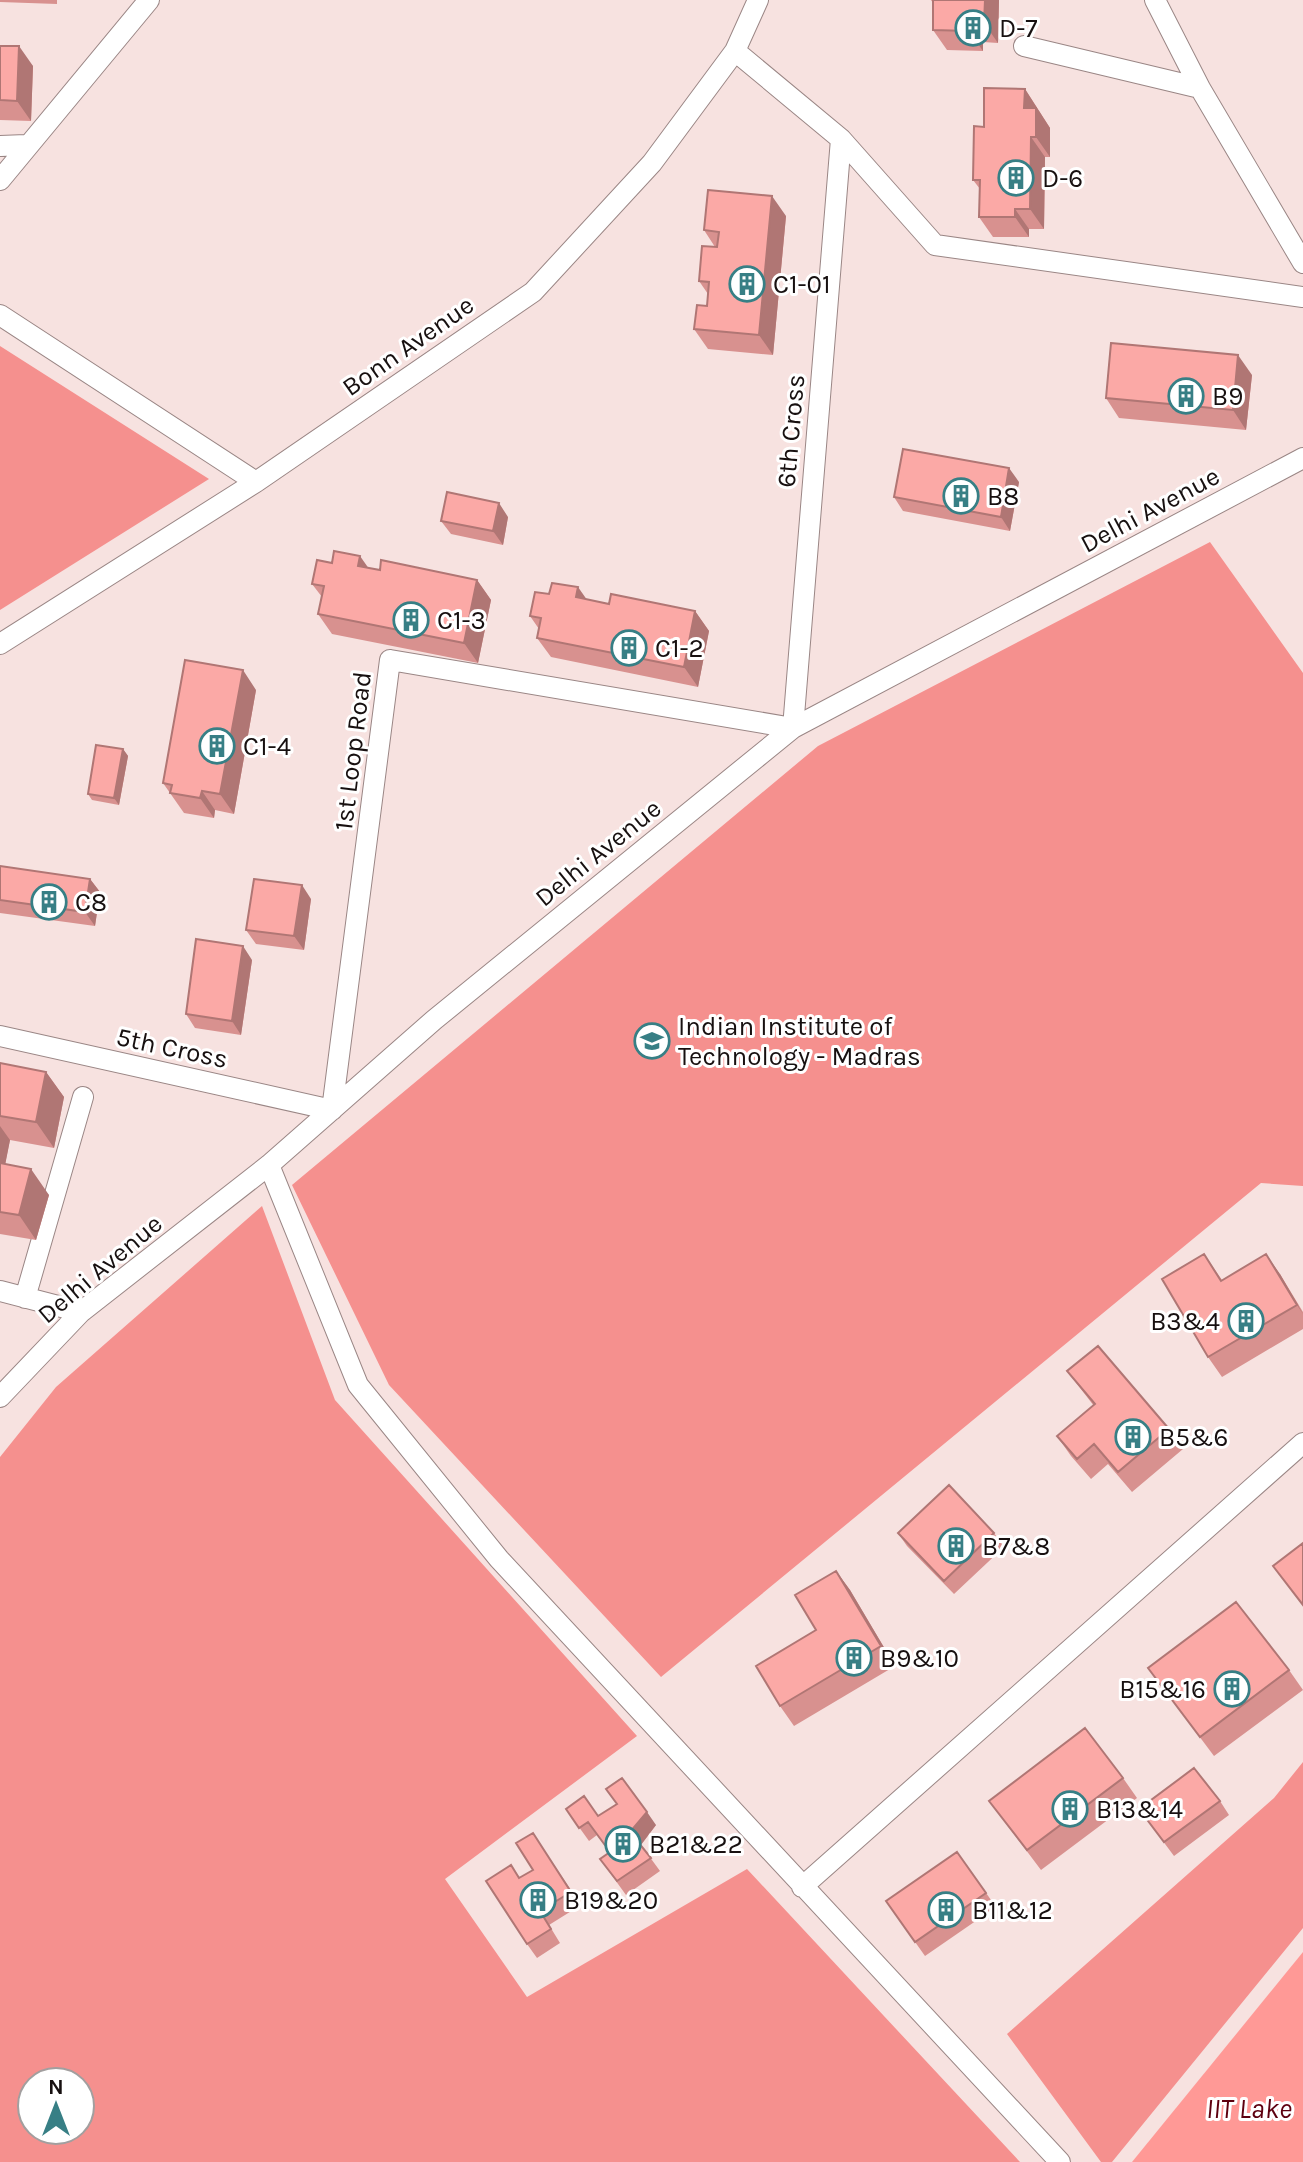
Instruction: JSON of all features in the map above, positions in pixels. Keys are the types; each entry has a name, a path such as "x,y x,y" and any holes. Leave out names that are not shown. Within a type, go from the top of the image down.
{"lane":[{"path":"0,180 149,0"},
{"name":"Bonn Avenue","path":"0,644 256,482 533,292 652,163 735,51 758,0"},
{"path":"1155,0 1200,88 1303,263"},
{"path":"1024,46 1200,88"},
{"path":"735,51 841,139 935,245 1303,297"},
{"name":"6th Cross","path":"793,728 841,139"},
{"path":"0,146 26,145"},
{"path":"0,315 256,482"},
{"name":"Delhi Avenue","path":"0,1397 81,1312 269,1165 434,1020 793,728 1303,458"},
{"name":"1st Loop Road","path":"332,1110 390,660 793,728"},
{"name":"5th Cross","path":"0,1036 332,1110"},
{"path":"25,1298 83,1097"},
{"path":"269,1165 358,1385 499,1559 1060,2162"},
{"path":"0,1291 81,1312"},
{"path":"802,1887 1303,1443"}],"shaded area":[{"path":"0,346 209,479 0,610"},
{"path":"1210,542 1303,673 1303,1186 1261,1183 661,1677 389,1385 292,1185 818,746"},
{"path":"262,1206 335,1400 637,1736 445,1879 527,1997 747,1869 1020,2162 0,2162 0,1457 56,1387"},
{"path":"1303,1762 1303,1928 1112,2162 1101,2162 1007,2034 1274,1798"}],"water":[{"name":"IIT Lake","path":"1303,1952 1303,2162 1132,2162"}],"building":[{"path":"933,0 985,0 984,23 969,23 969,31 933,30"},
{"path":"0,46 19,46 17,101 0,100"},
{"name":"D-6","path":"984,88 1025,89 1024,108 1036,108 1036,137 1031,137 1030,209 1015,209 1015,217 979,217 980,180 973,180 974,126 984,127"},
{"name":"C1-01","path":"708,190 772,196 759,335 694,329 697,305 707,306 709,282 699,281 702,246 717,247 719,232 704,230"},
{"path":"1111,343 1238,355 1233,410 1106,398"},
{"name":"B8","path":"903,449 1009,468 1001,517 894,497"},
{"path":"447,492 499,503 493,531 441,521"},
{"name":"C1-3","path":"334,551 360,556 358,566 380,570 381,560 477,580 464,643 318,614 324,586 312,584 317,560 332,563"},
{"name":"C1-2","path":"552,583 578,587 576,597 609,604 611,594 695,611 684,667 537,638 541,618 530,616 535,592 549,594"},
{"name":"C1-4","path":"185,660 243,670 220,794 202,791 200,798 170,793 172,785 163,783"},
{"path":"96,745 123,749 114,798 88,794"},
{"path":"0,866 90,879 85,912 0,900"},
{"path":"254,879 302,885 294,936 246,930"},
{"path":"196,939 243,946 232,1021 186,1014"},
{"path":"0,1063 46,1072 36,1122 0,1116"},
{"path":"0,1163 31,1169 19,1215 0,1212"},
{"name":"B3&4","path":"1204,1254 1221,1281 1266,1254 1297,1305 1208,1357 1162,1279"},
{"name":"B5&6","path":"1098,1346 1169,1429 1118,1472 1094,1444 1077,1459 1057,1436 1095,1404 1067,1371"},
{"name":"B7&8","path":"949,1485 994,1533 944,1581 898,1533"},
{"path":"1303,1543 1303,1605 1273,1566"},
{"path":"836,1571 881,1646 780,1706 756,1666 816,1630 795,1595"},
{"name":"B15&16","path":"1236,1602 1289,1670 1200,1737 1148,1668"},
{"name":"B13&14","path":"1085,1728 1123,1778 1027,1850 989,1801"},
{"path":"1194,1768 1220,1801 1164,1842 1139,1809"},
{"name":"B21&22","path":"622,1778 647,1812 630,1832 651,1858 617,1881 600,1859 610,1852 588,1822 579,1828 566,1809 584,1796 598,1816 617,1804 606,1789"},
{"name":"B19&20","path":"533,1833 571,1892 540,1911 551,1929 527,1944 486,1881 511,1865 519,1878 533,1870 516,1843"},
{"name":"B11&12","path":"957,1852 986,1893 915,1942 886,1901"}],"place":[{"name":"D-7","path":"973,28"},
{"name":"D-6","path":"1016,178"},
{"name":"C1-01","path":"747,284"},
{"name":"B9","path":"1186,396"},
{"name":"B8","path":"961,496"},
{"name":"C1-3","path":"411,620"},
{"name":"C1-2","path":"629,648"},
{"name":"C1-4","path":"217,746"},
{"name":"C8","path":"49,902"},
{"name":"Indian Institute of Technology - Madras","path":"652,1041"},
{"name":"B3&4","path":"1246,1321"},
{"name":"B5&6","path":"1133,1437"},
{"name":"B7&8","path":"956,1546"},
{"name":"B9&10","path":"854,1658"},
{"name":"B15&16","path":"1232,1689"},
{"name":"B13&14","path":"1070,1809"},
{"name":"B21&22","path":"623,1844"},
{"name":"B19&20","path":"538,1900"},
{"name":"B11&12","path":"946,1910"}]}
